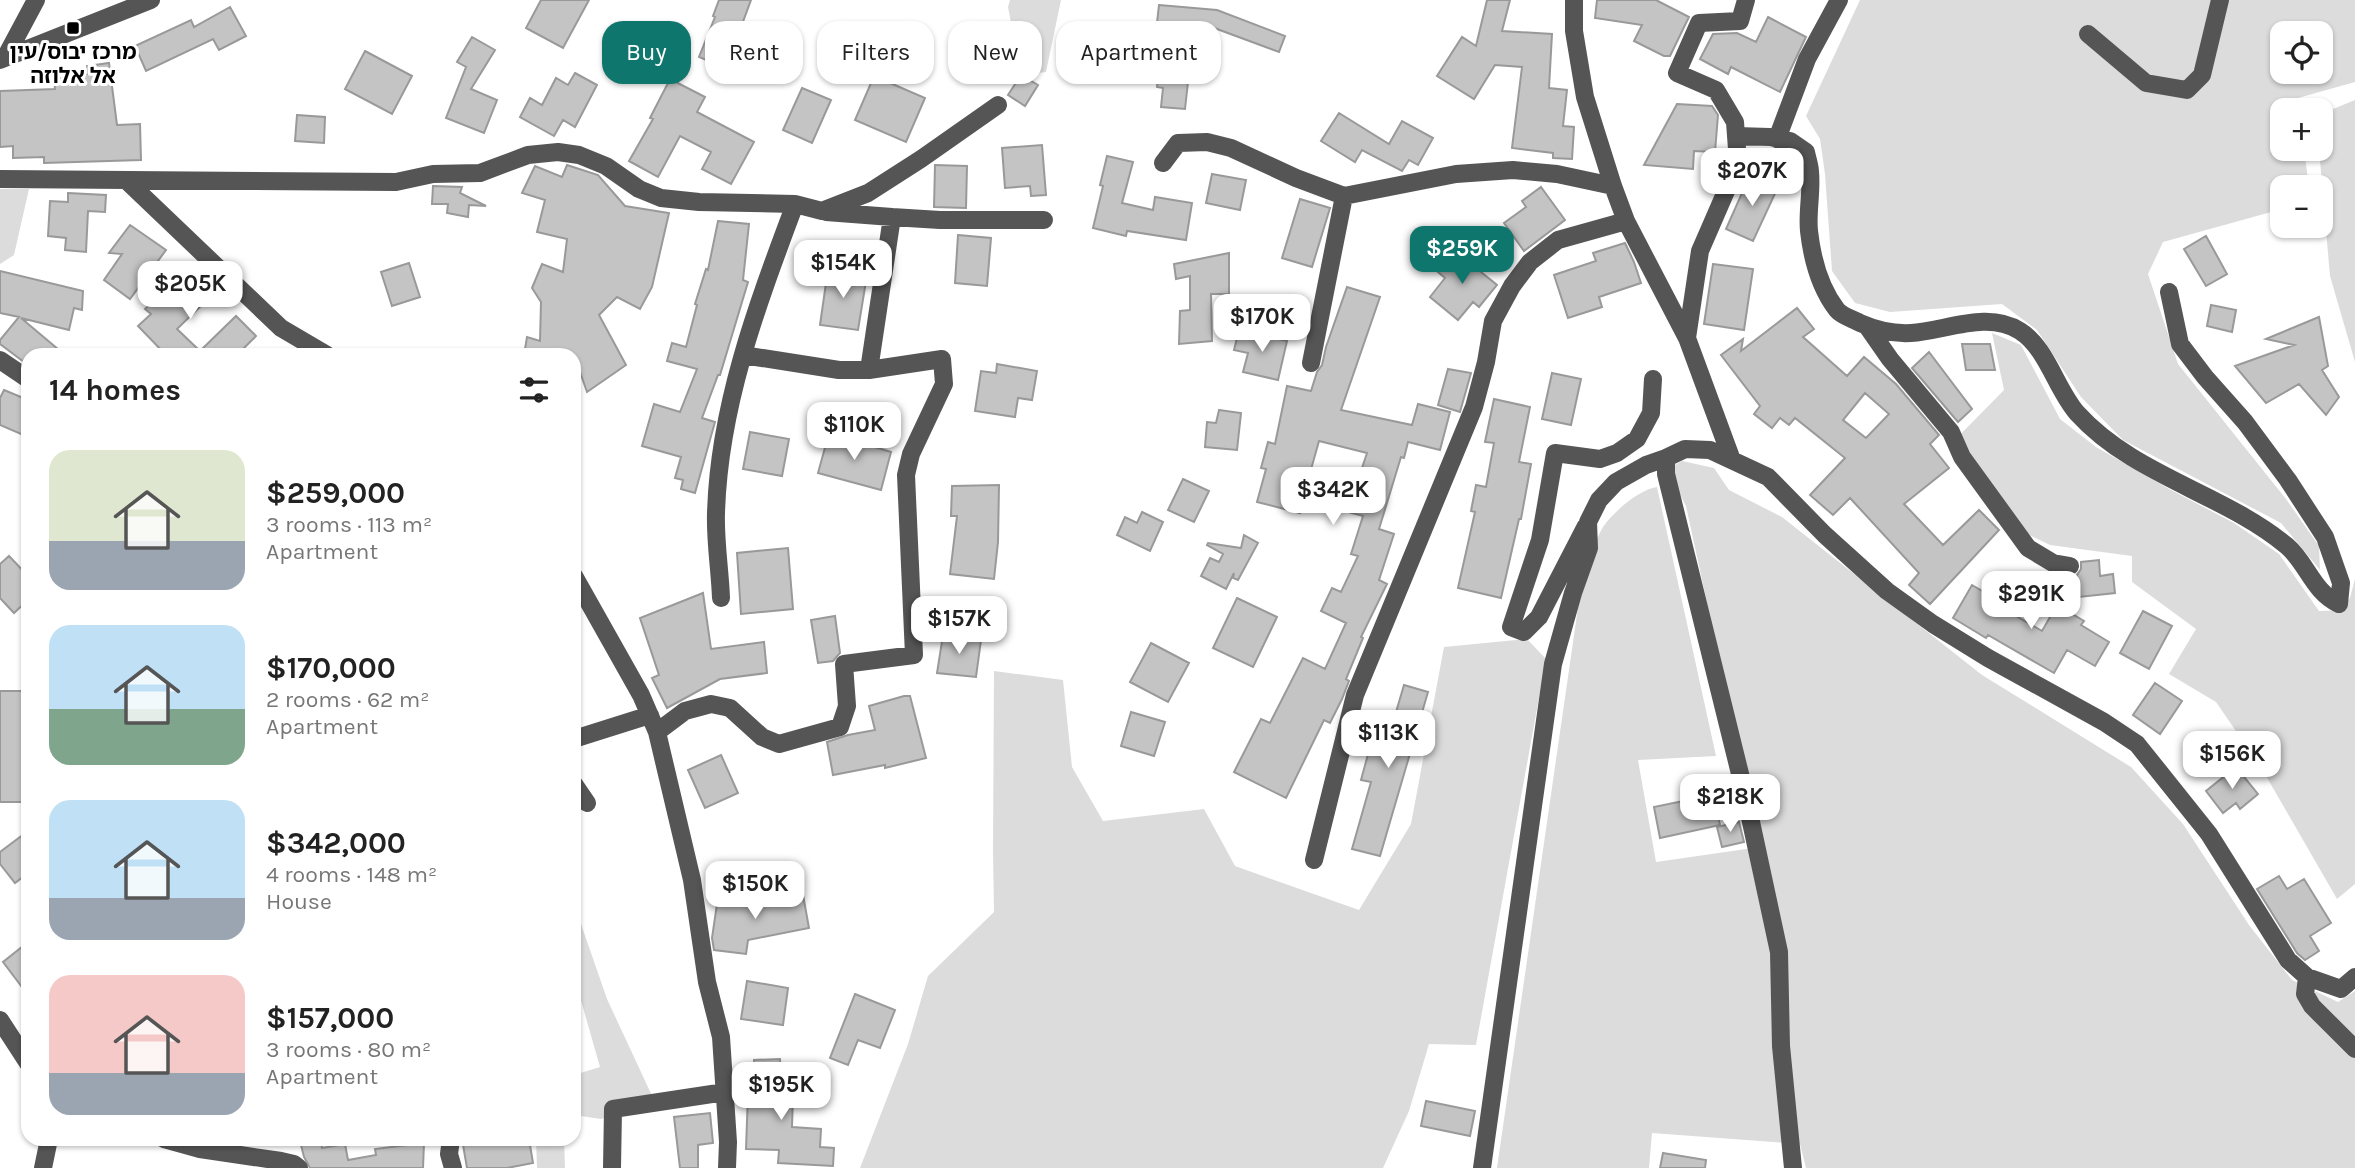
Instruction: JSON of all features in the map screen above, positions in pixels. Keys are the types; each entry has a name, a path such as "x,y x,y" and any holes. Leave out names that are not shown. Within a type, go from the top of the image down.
{"street":[{"path":"2,59 36,0"},
{"path":"2,59 151,0"},
{"path":"1574,0 1574,31 1585,97 1613,186 1626,221 1688,338 1710,406 1732,460"},
{"path":"1688,338 1700,251 1730,182 1737,149 1735,122 1716,90 1676,73 1699,23 1740,21 1746,0"},
{"path":"1777,139 1807,59 1839,0"},
{"path":"2088,33 2146,83 2188,90 2202,75 2220,0"},
{"path":"822,211 868,193 998,105"},
{"path":"1736,136 1790,141 1806,152 1810,172 1809,230 1820,282 1839,312 1877,331 1911,333 1991,322 2018,329 2034,342 2076,412 2110,443 2141,463 2253,521 2289,548 2326,598 2339,604 2341,583 2325,537 2288,480 2245,422 2180,344 2169,292"},
{"path":"1163,163 1178,142 1207,142 1231,148 1344,196 1456,174 1513,170 1557,174 1613,186"},
{"path":"0,179 396,182 433,174 480,173 528,155 558,152 579,155 606,166 639,189 661,198 699,202 795,204 822,211 940,220 1044,220"},
{"path":"127,181 281,328 315,348"},
{"path":"1311,363 1344,196"},
{"path":"722,598 716,515 719,468 728,415 763,289 795,204"},
{"path":"869,370 892,217"},
{"path":"1314,860 1355,695 1474,407 1493,321 1512,286 1530,262 1558,240 1626,221"},
{"path":"1867,326 1890,359 1951,432 1962,457 2028,548 2053,563 2070,566"},
{"path":"657,732 685,711 711,704 730,708 762,737 779,744 840,727 847,706 844,664 914,655 906,475 911,453 944,384 942,359 869,370 839,370 743,355"},
{"path":"0,360 21,374"},
{"path":"1653,379 1651,413 1637,439 1617,453 1600,459 1555,453 1540,540 1511,628 1524,632 1539,617 1599,500 1616,482 1685,449 1710,450 1768,477 1825,536 1887,591 1933,624 1988,658 2104,722 2137,744 2209,834 2288,960 2307,977 2341,989 2355,977"},
{"path":"1666,458 1669,486 1745,794 1779,952 1782,1046 1793,1168"},
{"path":"1482,1168 1553,664 1589,548 1588,522"},
{"path":"581,588 641,695 657,732 692,880 707,982 721,1037 727,1168"},
{"path":"581,737 650,715"},
{"path":"581,794 587,803"},
{"path":"2307,977 2305,994 2312,1006 2355,1049"},
{"path":"0,1020 21,1052"},
{"path":"0,1043 21,1066"},
{"path":"612,1168 613,1109 725,1092"},
{"path":"43,1168 48,1146"},
{"path":"211,1146 294,1164 299,1168"},
{"path":"450,1146 449,1154 453,1168"}],"shaded area":[{"path":"1010,0 1061,0 1046,72 1042,72 1042,21 1011,21 1008,7"},
{"path":"1860,0 2355,0 2355,82 2298,98 2270,98 2270,161 2306,161 2307,175 2270,175 2270,212 2163,242 2148,274 2178,364 2286,499 2319,546 2320,570 2281,523 2123,440 2081,397 2037,330 2002,304 1890,312 1855,303 1832,271 1820,139 1806,116"},
{"path":"2355,100 2355,362 2330,276 2327,238 2333,238 2333,175 2321,175 2320,161 2333,161 2333,109"},
{"path":"0,189 29,189 14,255 0,264"},
{"path":"1992,333 2021,345 2060,419 2096,447 2234,523 2279,554 2319,611 2341,610 2350,598 2355,579 2355,884 2337,899 2262,769 2216,702 2169,674 2196,629 2132,582 2132,556 2050,545 2007,524 1949,446 2004,390"},
{"path":"1682,461 1714,468 1729,490 1782,517 1982,675 2131,767 2183,824 2249,925 2292,980 2338,1002 2355,991 2355,1168 1806,1168 1800,1144 1652,1133 1649,1168 1497,1168 1582,580 1603,527 1627,502 1650,489 1657,487 1716,756 1638,760 1656,862 1760,847 1686,506 1667,469"},
{"path":"1527,639 1546,659 1476,1045 1429,1044 1409,1111 1383,1168 860,1168 908,1044 928,976 994,912 994,671 1063,680 1072,767 1103,821 1204,809 1235,866 1359,910 1411,824 1444,647"},
{"path":"581,924 607,999 654,1100 601,1119 581,1116 581,1073 600,1067 581,1000"},
{"path":"536,1146 564,1146 565,1168 537,1168"}],"building":[{"path":"541,0 589,0 563,48 526,28"},
{"path":"719,0 751,0 743,21 713,21"},
{"path":"1487,0 1510,0 1502,31 1552,34 1549,88 1567,90 1563,126 1574,127 1572,159 1553,158 1553,153 1512,148 1522,67 1495,65 1474,99 1437,76 1462,37 1476,46"},
{"path":"1597,0 1656,0 1689,17 1670,56 1664,56 1634,41 1642,25 1595,18"},
{"path":"1159,5 1217,10 1285,36 1279,52 1221,31 1221,21 1157,21"},
{"path":"230,7 246,36 219,50 213,39 146,71 135,46 191,20 194,27"},
{"path":"1768,17 1806,37 1780,92 1731,67 1728,74 1700,59 1713,34 1737,33 1756,42"},
{"path":"472,37 495,50 471,89 497,100 484,133 446,118 466,67 457,62"},
{"path":"705,42 705,60 699,57"},
{"path":"365,51 412,76 392,114 345,89"},
{"path":"109,63 117,125 140,124 141,160 44,163 44,157 13,158 13,146 0,147 0,91 55,89 54,79 88,74 87,66"},
{"path":"575,73 597,85 575,127 563,120 554,136 520,117 530,98 542,105 556,78 568,85"},
{"path":"667,84 680,84 705,97 697,112 754,142 731,184 702,169 711,152 680,136 658,177 629,161 653,119 650,118"},
{"path":"871,84 893,84 925,98 906,142 855,120"},
{"path":"1015,84 1038,85 1025,106 1008,95"},
{"path":"1157,84 1188,84 1185,109 1161,107 1163,88 1157,87"},
{"path":"802,88 831,100 812,143 783,130"},
{"path":"1677,104 1712,106 1718,115 1715,152 1694,151 1693,169 1644,165"},
{"path":"1339,113 1389,144 1402,121 1433,138 1418,165 1409,160 1402,171 1362,150 1355,162 1321,141"},
{"path":"297,115 325,117 324,143 295,141"},
{"path":"1042,145 1046,195 1031,196 1030,186 1005,188 1002,148"},
{"path":"1107,156 1133,162 1122,203 1153,210 1155,197 1192,203 1186,240 1127,231 1126,236 1093,228"},
{"path":"567,165 598,175 625,206 669,213 652,287 640,309 617,297 599,315 626,365 587,392 581,375 581,348 525,348 527,337 540,341 541,302 532,288 542,264 563,272 567,239 537,232 545,200 522,193 535,166 562,177"},
{"path":"935,165 967,166 966,208 934,207"},
{"path":"1212,174 1246,180 1240,210 1206,203"},
{"path":"1750,175 1778,187 1753,241 1726,229"},
{"path":"433,186 462,187 460,193 486,206 469,205 468,217 447,213 448,204 432,204"},
{"path":"1541,187 1565,220 1524,251 1504,223 1526,207 1522,201"},
{"path":"68,193 106,195 105,212 88,211 86,252 65,250 66,238 48,236 50,201 68,202"},
{"path":"1300,199 1330,208 1312,267 1282,258"},
{"path":"718,221 749,224 743,280 748,282 720,375 702,418 715,422 695,493 681,489 683,480 675,478 681,457 642,446 654,404 680,412 697,369 667,361 672,343 686,347 697,305 695,304 706,269 708,270"},
{"path":"130,225 166,250 130,299 104,280 122,254 109,253"},
{"path":"958,235 991,238 987,286 955,283"},
{"path":"2206,236 2227,274 2206,286 2184,249"},
{"path":"1625,243 1641,283 1599,297 1602,307 1568,318 1554,275 1596,261 1593,253"},
{"path":"1455,251 1497,285 1479,307 1473,302 1458,320 1430,297 1445,278 1438,272"},
{"path":"1229,253 1229,294 1211,294 1212,341 1179,344 1180,311 1190,310 1190,276 1176,279 1174,264"},
{"path":"409,263 420,297 392,306 381,272"},
{"path":"1713,264 1753,269 1744,330 1704,324"},
{"path":"190,268 213,294 177,329 197,348 159,348 138,326 151,314 145,309"},
{"path":"828,269 867,275 858,330 820,325"},
{"path":"0,271 83,291 82,310 74,308 69,330 21,318 57,348 21,348 21,360 0,344 0,340 19,317 0,313"},
{"path":"1347,287 1380,297 1341,410 1412,425 1418,404 1450,412 1440,450 1408,442 1404,458 1401,457 1379,529 1394,534 1379,580 1387,584 1361,637 1363,638 1346,679 1349,681 1342,699 1330,723 1324,720 1286,798 1234,772 1261,719 1270,723 1303,658 1325,669 1346,623 1321,611 1332,588 1341,592 1358,556 1351,554 1363,516 1304,500 1300,513 1257,502 1266,469 1261,468 1268,442 1275,444 1287,386 1311,391","holes":["1319,441 1367,453 1356,486 1310,473"]},
{"path":"2211,305 2236,310 2232,332 2207,326"},
{"path":"1797,308 1814,329 1803,337 1847,376 1864,357 1896,384 1939,435 1930,444 1949,468 1904,504 1943,545 1979,510 1999,530 1930,604 1909,585 1919,573 1850,498 1833,515 1810,495 1845,458 1795,418 1789,425 1780,418 1772,428 1754,414 1760,406 1721,355 1743,339 1741,351","holes":["1865,393 1889,414 1866,438 1843,420"]},
{"path":"236,316 256,336 244,348 203,348"},
{"path":"2319,317 2328,366 2322,370 2339,397 2326,415 2299,384 2266,403 2235,366 2294,345 2266,339"},
{"path":"1239,330 1287,341 1278,380 1243,372 1248,353 1234,350"},
{"path":"1962,344 1990,344 1995,370 1966,370"},
{"path":"1929,352 1972,409 1958,422 1912,368"},
{"path":"997,364 1037,371 1032,400 1018,398 1015,417 975,411 981,371 996,373"},
{"path":"1448,369 1471,373 1460,412 1438,405"},
{"path":"1552,373 1581,379 1571,425 1542,419"},
{"path":"4,390 21,397 21,434 0,425 0,398"},
{"path":"1494,399 1530,407 1519,462 1531,464 1521,519 1501,598 1458,588 1475,512 1471,511 1476,485 1486,487 1494,443 1485,442"},
{"path":"1219,410 1241,413 1237,450 1205,447 1207,422 1216,423"},
{"path":"750,432 789,439 782,476 743,469"},
{"path":"829,433 891,452 881,490 818,473"},
{"path":"1183,479 1209,491 1194,522 1168,510"},
{"path":"999,485 994,579 950,574 957,516 951,516 952,486"},
{"path":"1142,512 1163,522 1150,551 1117,535 1125,517 1137,523"},
{"path":"1244,535 1258,543 1238,580 1233,578 1234,573 1226,589 1201,576 1210,558 1219,562 1223,554 1207,545 1208,543 1241,548"},
{"path":"788,548 793,609 741,614 737,553"},
{"path":"9,556 21,569 21,606 14,613 0,598 0,564"},
{"path":"2099,560 2100,576 2113,574 2115,593 2079,597 2077,575 2081,562"},
{"path":"1972,585 2006,605 2004,609 2042,631 2057,605 2084,621 2081,625 2109,642 2095,666 2067,650 2054,673 1953,618"},
{"path":"703,593 711,649 764,642 767,673 720,679 667,708 652,678 659,675 640,618"},
{"path":"1237,598 1277,617 1253,667 1213,648"},
{"path":"2143,611 2172,626 2149,669 2120,653"},
{"path":"835,616 840,653 833,661 818,663 811,620"},
{"path":"943,635 981,640 976,677 937,673"},
{"path":"1151,643 1189,663 1168,702 1130,682"},
{"path":"2155,683 2182,701 2160,734 2133,715"},
{"path":"1404,685 1428,692 1380,856 1352,849 1371,782 1361,780 1376,725 1391,729"},
{"path":"0,691 21,691 21,802 0,802"},
{"path":"910,696 926,758 885,768 885,765 833,775 827,742 875,730 869,706"},
{"path":"1131,712 1165,722 1154,756 1121,746"},
{"path":"721,755 738,793 705,808 688,770"},
{"path":"2236,767 2258,794 2240,809 2236,803 2223,813 2206,791"},
{"path":"1711,781 1720,825 1660,838 1654,807 1693,799 1690,786"},
{"path":"1739,822 1744,842 1722,847 1717,827"},
{"path":"21,836 21,878 15,883 0,864 0,852"},
{"path":"2279,876 2287,889 2304,879 2331,923 2310,936 2319,951 2305,960 2297,953 2257,889"},
{"path":"803,895 809,928 748,940 746,954 714,950 712,938 718,897 763,903"},
{"path":"21,948 21,986 3,962"},
{"path":"747,981 788,988 783,1025 741,1019"},
{"path":"855,994 895,1010 880,1048 858,1040 848,1065 830,1058"},
{"path":"780,1059 782,1094 793,1094 792,1127 821,1129 820,1147 834,1148 833,1166 778,1163 779,1150 746,1149 748,1093 756,1093 754,1060"},
{"path":"1426,1101 1475,1111 1470,1136 1421,1126"},
{"path":"710,1113 713,1143 698,1145 698,1168 680,1168 674,1117"},
{"path":"301,1146 345,1146 348,1160 376,1155 375,1149 424,1146 423,1168 310,1168"},
{"path":"463,1146 530,1146 533,1163 507,1168 467,1168"},
{"path":"1663,1153 1706,1160 1705,1168 1660,1168"}],"place":[{"name":"מרכז יבוס/עין אל אלוזה","path":"73,28"}]}
